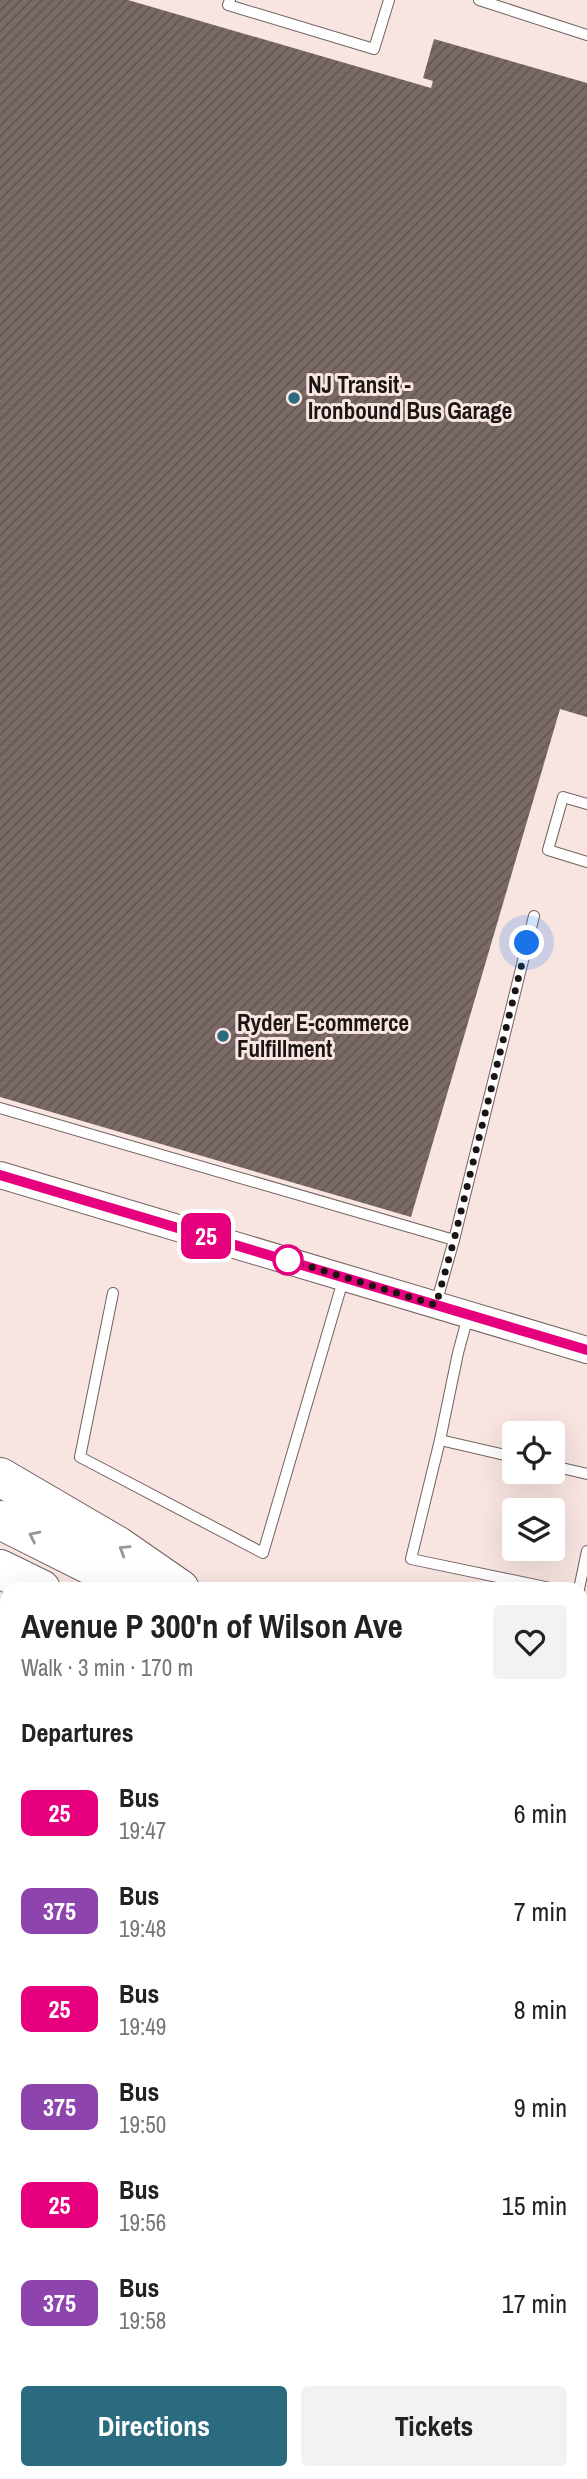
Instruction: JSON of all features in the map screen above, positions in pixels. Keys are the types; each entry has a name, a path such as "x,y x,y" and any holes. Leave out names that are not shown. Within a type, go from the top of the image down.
{"highway":[{"path":"0,1477 129,1553 170,1582"},
{"path":"0,1520 124,1582"},
{"path":"0,1569 27,1582"}],"street":[{"path":"0,1175 587,1350"}],"lane":[{"path":"230,0 228,5 374,49 388,0"},
{"path":"480,0 587,35"},
{"path":"587,804 563,797 548,850 587,862"},
{"path":"436,1305 534,916"},
{"path":"0,1108 454,1240"},
{"path":"113,1293 80,1457 263,1553 344,1277"},
{"path":"468,1314 411,1559 521,1582"},
{"path":"440,1440 502,1454"},
{"path":"565,1469 587,1474"},
{"path":"580,1582 587,1551"}],"building":[{"name":"NJ Transit - Ironbound Bus Garage","path":"0,0 128,0 431,88 433,81 423,78 434,39 587,83 587,717 560,709 411,1217 0,1097"}],"bus line":[{"name":"25","path":"0,1175 587,1350"}],"place":[{"name":"NJ Transit - Ironbound Bus Garage","path":"294,398"},
{"name":"Ryder E-commerce Fulfillment","path":"223,1036"}],"route":[{"path":"288,1260 436,1305 527,943"}]}
